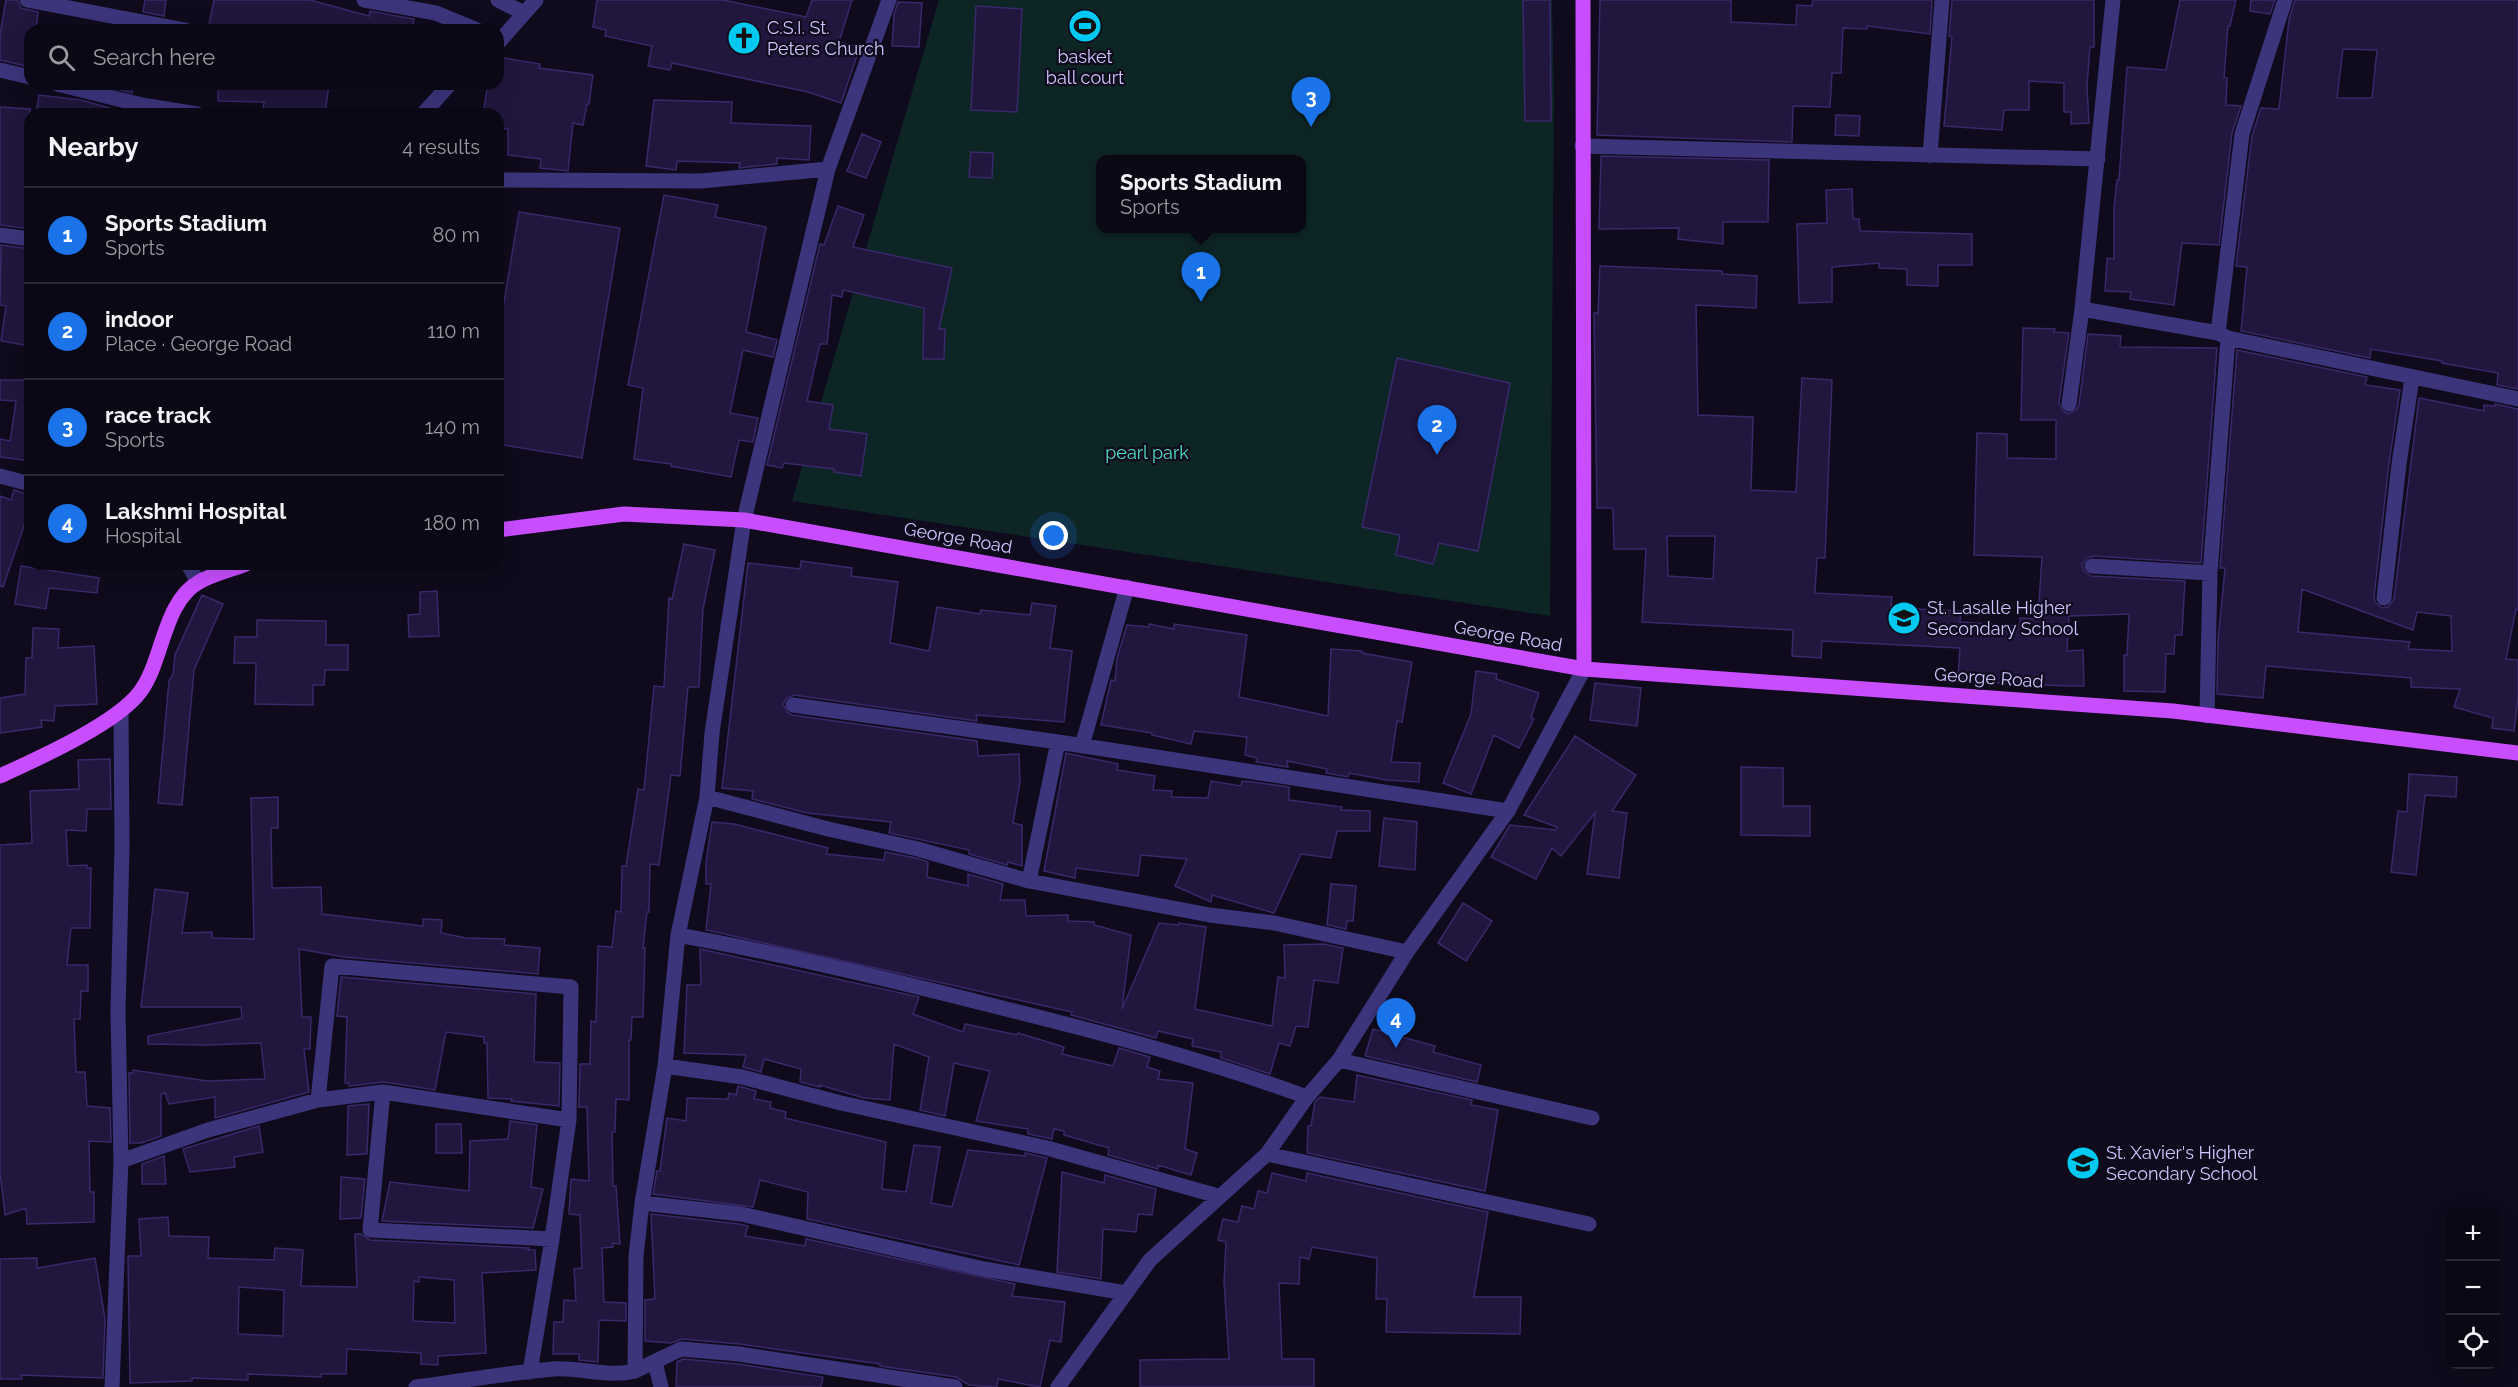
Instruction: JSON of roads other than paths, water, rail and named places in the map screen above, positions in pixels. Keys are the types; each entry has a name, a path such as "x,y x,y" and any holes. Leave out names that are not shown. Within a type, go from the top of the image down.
{"main road":[{"path":"1583,0 1584,669"},
{"name":"George Road","path":"504,529 624,514 744,520 1584,669 2149,709 2518,752"},
{"path":"0,776 37,759 121,712 141,691 175,607 198,582 230,570"}],"street":[{"path":"27,0 153,24"},
{"path":"364,0 436,13 463,24"},
{"path":"498,0 524,13"},
{"path":"504,35 536,0"},
{"path":"635,1371 636,1256 642,1203 665,1066 678,935 707,797 712,733 744,520 828,169 889,0"},
{"path":"1930,156 1942,0"},
{"path":"2069,404 2082,309 2113,0"},
{"path":"2207,716 2210,573 2223,336 2242,134 2285,0"},
{"path":"0,70 24,76"},
{"path":"81,90 160,108"},
{"path":"428,108 445,90"},
{"path":"1582,146 2098,159"},
{"path":"504,180 701,181 828,169"},
{"path":"0,235 24,238"},
{"path":"2082,309 2223,336 2518,399"},
{"path":"2384,598 2399,464 2412,378"},
{"path":"0,477 24,483"},
{"path":"2092,566 2210,573"},
{"path":"191,570 198,582"},
{"path":"1082,746 1126,587"},
{"path":"1058,1387 1150,1260 1267,1154 1307,1097 1339,1060 1407,952 1508,811 1584,669"},
{"path":"794,705 1058,742 1508,811"},
{"path":"112,1387 121,1161 118,1011 122,847 121,712"},
{"path":"1029,881 1058,742"},
{"path":"707,797 828,830 918,849 1029,881 1210,915 1274,923 1407,952"},
{"path":"678,935 757,949 882,977 1063,1023 1238,1072 1307,1097"},
{"path":"318,1100 332,966 404,970 571,987 569,1120 530,1372"},
{"path":"1339,1060 1592,1118"},
{"path":"665,1066 742,1077 853,1106 1047,1148 1218,1196"},
{"path":"121,1161 208,1130 318,1100 383,1092 569,1120"},
{"path":"383,1092 370,1230 552,1239"},
{"path":"1267,1154 1589,1224"},
{"path":"642,1203 741,1214 984,1269 1126,1293"},
{"path":"416,1387 555,1369 595,1380 635,1371 681,1349 740,1354 955,1387"},
{"path":"655,1362 661,1387"}],"place":[{"name":"basket ball court","path":"1085,26"},
{"name":"C.S.I. St. Peters Church","path":"744,38"},
{"name":"race track","path":"1311,127"},
{"name":"Sports Stadium","path":"1201,302"},
{"name":"indoor","path":"1437,455"},
{"name":"St. Lasalle Higher Secondary School","path":"1904,618"},
{"name":"Lakshmi Hospital","path":"1396,1048"},
{"name":"St. Xavier's Higher Secondary School","path":"2083,1163"}],"park label":[{"name":"pearl park","path":"1147,453"}]}
